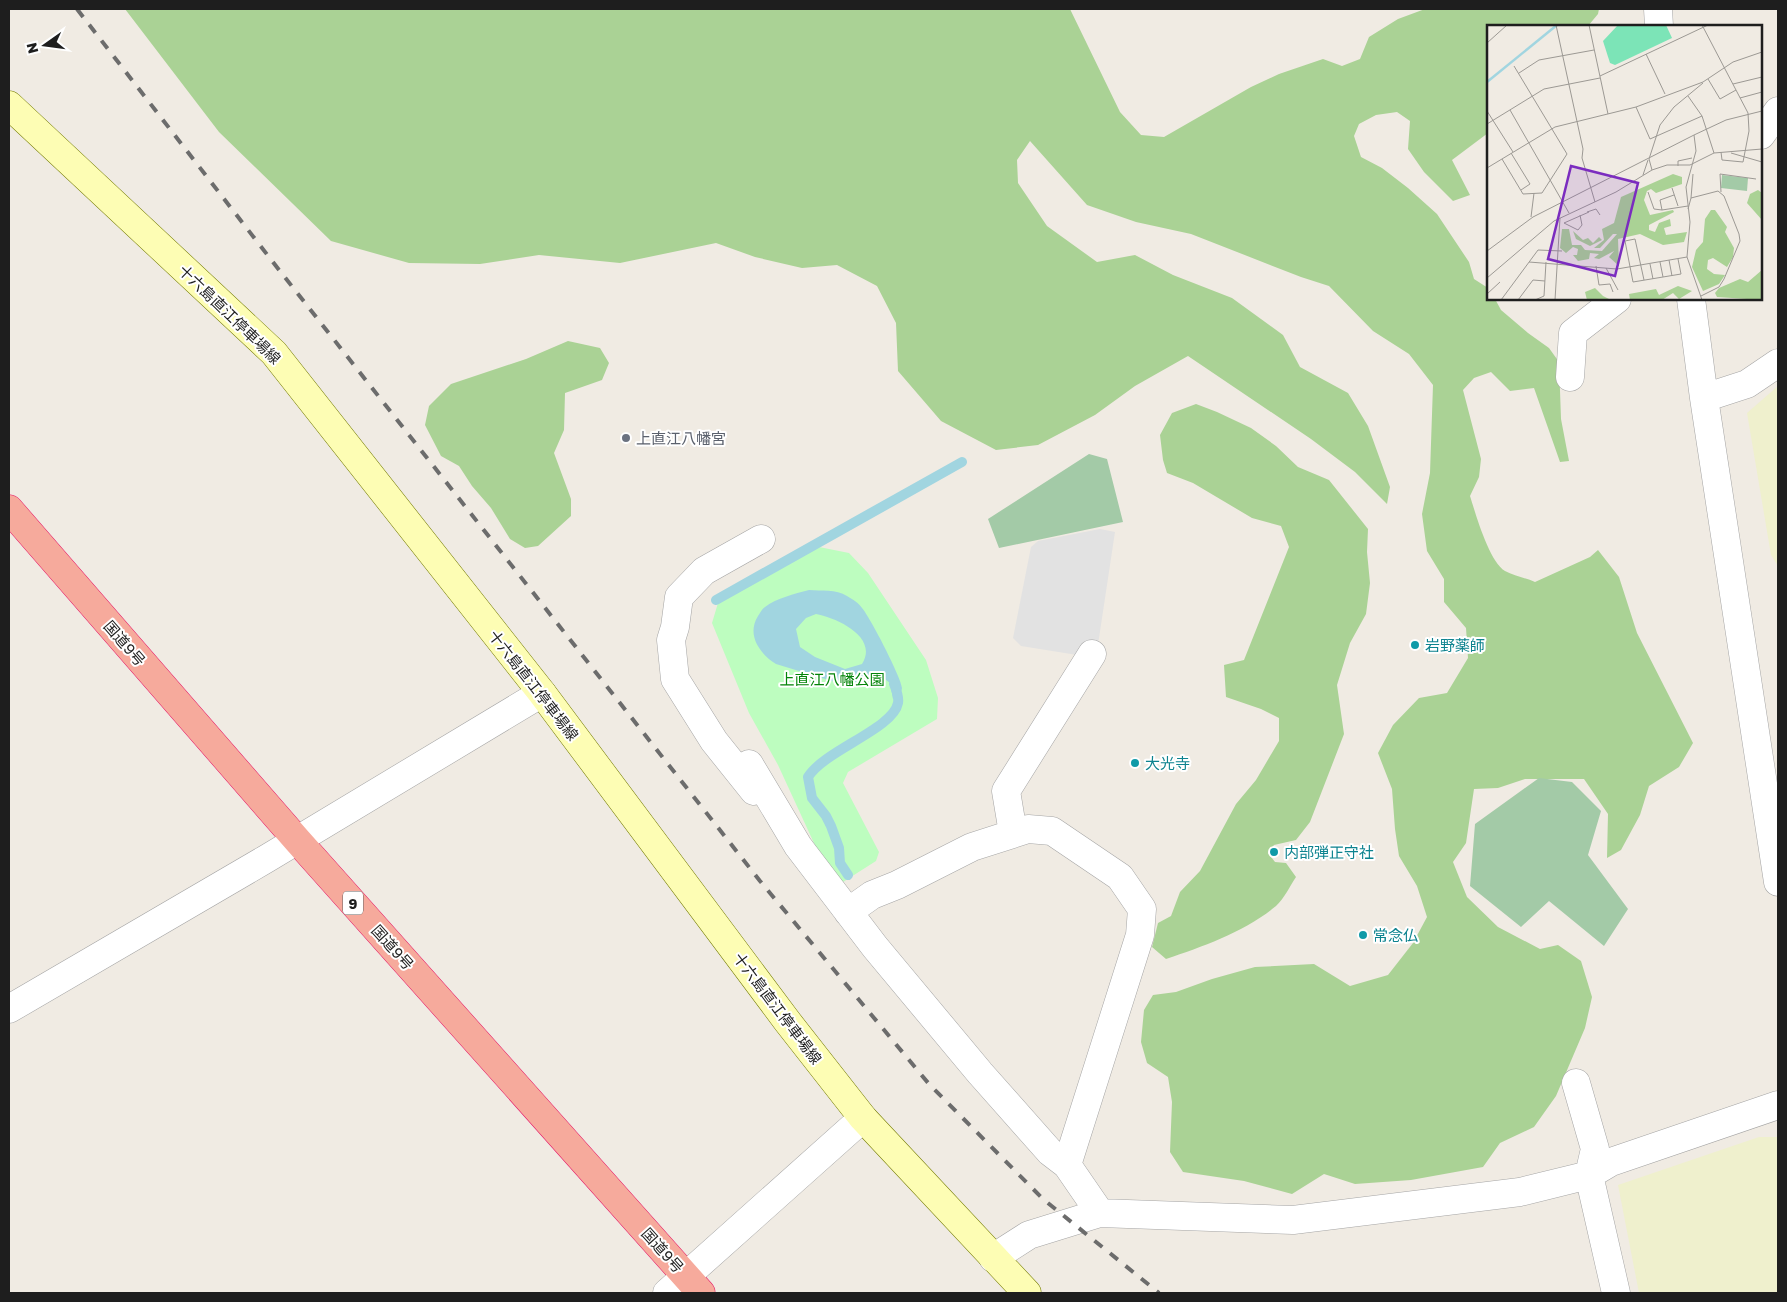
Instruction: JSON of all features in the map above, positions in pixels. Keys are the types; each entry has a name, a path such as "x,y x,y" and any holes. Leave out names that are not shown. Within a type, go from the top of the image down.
{"highway":[{"name":"国道9号","path":"9,509 685,1287"}],"main road":[{"name":"十六島直江停車場線","path":"9,105 274,353 542,693 787,1021 863,1118 1027,1293"}],"street":[{"path":"1658,9 1660,25"},
{"path":"1762,134 1778,111"},
{"path":"1570,378 1573,333 1616,300"},
{"path":"1691,300 1704,398 1778,882"},
{"path":"1704,398 1747,384 1778,364"},
{"path":"761,539 704,571 679,597 675,627 671,640 676,679 714,741 798,846 875,948 980,1074 1050,1152 1067,1165 1100,1213"},
{"path":"1013,833 1006,791 1092,654"},
{"path":"9,1009 297,840 542,693"},
{"path":"749,764 798,846"},
{"path":"848,912 872,895 897,885 972,847 1028,829 1052,831 1120,878 1142,909 1140,934 1067,1165"},
{"path":"1576,1083 1595,1150 1589,1175 1616,1293"},
{"path":"993,1258 1029,1235 1100,1213 1292,1220 1520,1192 1589,1175 1611,1162 1778,1105"},
{"path":"685,1287 863,1118"}],"green space":[{"path":"125,9 1070,9 1120,112 1141,135 1164,137 1251,87 1279,74 1323,59 1342,66 1360,59 1369,37 1398,19 1425,9 1599,9 1598,14 1589,25 1487,25 1487,134 1452,160 1470,195 1453,201 1424,172 1408,149 1410,121 1397,112 1376,115 1359,124 1354,136 1361,157 1382,168 1437,214 1469,262 1474,279 1487,287 1487,300 1496,300 1501,310 1549,348 1559,362 1561,419 1569,461 1560,462 1534,388 1510,391 1491,372 1474,378 1463,390 1481,459 1479,477 1470,496 1488,548 1499,566 1505,571 1535,582 1590,557 1598,550 1619,577 1637,633 1693,743 1679,767 1649,786 1640,815 1621,850 1607,858 1608,814 1584,779 1525,779 1498,788 1474,789 1466,843 1453,862 1467,897 1498,927 1540,949 1558,945 1581,961 1592,997 1585,1028 1556,1096 1534,1127 1500,1143 1483,1167 1411,1180 1355,1184 1324,1174 1292,1194 1244,1181 1183,1172 1170,1152 1172,1102 1168,1077 1147,1063 1141,1042 1144,1010 1153,995 1176,992 1212,979 1255,967 1314,964 1350,986 1388,975 1413,943 1427,917 1417,886 1399,856 1392,789 1378,753 1393,725 1419,698 1447,693 1468,658 1466,628 1444,602 1444,579 1427,551 1422,514 1430,473 1433,385 1409,354 1373,331 1329,286 1191,234 1136,222 1087,205 1030,141 1017,160 1018,183 1047,226 1097,262 1135,255 1173,275 1232,298 1283,335 1300,367 1348,393 1368,426 1390,487 1387,504 1355,472 1311,439 1188,356 1135,386 1095,415 1038,445 996,450 941,421 898,371 896,323 877,286 837,265 802,268 755,257 716,243 620,263 539,255 480,264 409,263 331,241 219,132"},
{"path":"568,341 600,348 609,363 602,380 565,393 564,430 554,453 571,499 571,516 538,546 525,548 510,539 491,508 472,486 459,466 441,456 425,425 429,406 451,384 526,359"},
{"path":"1778,386 1778,566 1771,555 1747,413"},
{"path":"1196,404 1251,428 1276,446 1298,467 1329,480 1368,529 1367,552 1370,583 1366,614 1350,643 1337,685 1344,734 1310,822 1296,840 1274,845 1268,853 1275,862 1286,863 1296,877 1279,903 1264,915 1237,931 1166,959 1152,947 1158,923 1171,916 1180,892 1200,871 1236,804 1256,780 1279,741 1279,718 1261,709 1226,697 1224,665 1244,660 1289,547 1281,526 1252,518 1193,483 1167,473 1163,460 1160,435 1172,413"},
{"path":"1089,454 1107,459 1123,522 999,548 988,519"},
{"name":"上直江八幡公園","path":"819,547 849,553 868,573 926,660 938,698 937,719 848,772 843,783 879,852 876,861 843,882 819,854 778,765 749,713 712,623 718,603"},
{"path":"1539,778 1572,782 1601,811 1588,855 1628,909 1604,946 1549,901 1521,927 1470,886 1475,824"},
{"path":"1759,1137 1778,1137 1778,1293 1639,1293 1618,1185"}],"shaded area":[{"path":"1100,529 1115,532 1096,658 1021,646 1013,638 1031,547 1038,541"}],"water":[{"path":"809,590 838,592 851,598 861,606 878,635 901,682 900,696 893,699 890,683 877,673 845,685 776,664 765,655 754,637 755,623 758,616 763,609 775,601","holes":["816,614 844,624 860,637 865,645 866,654 862,664 845,669 815,657 800,647 796,629 806,618"]}],"waterway":[{"path":"716,600 962,462"},
{"path":"848,875 840,863 839,848 831,826 812,798 808,777 817,767 872,731 893,713 898,703 894,684"}],"railway":[{"path":"77,9 276,266 760,881 929,1084 1043,1199 1159,1293"}],"place":[{"name":"上直江八幡宮","path":"626,438"},
{"name":"岩野薬師","path":"1415,645"},
{"name":"大光寺","path":"1135,763"},
{"name":"内部弾正守社","path":"1274,852"},
{"name":"常念仏","path":"1363,935"}]}
